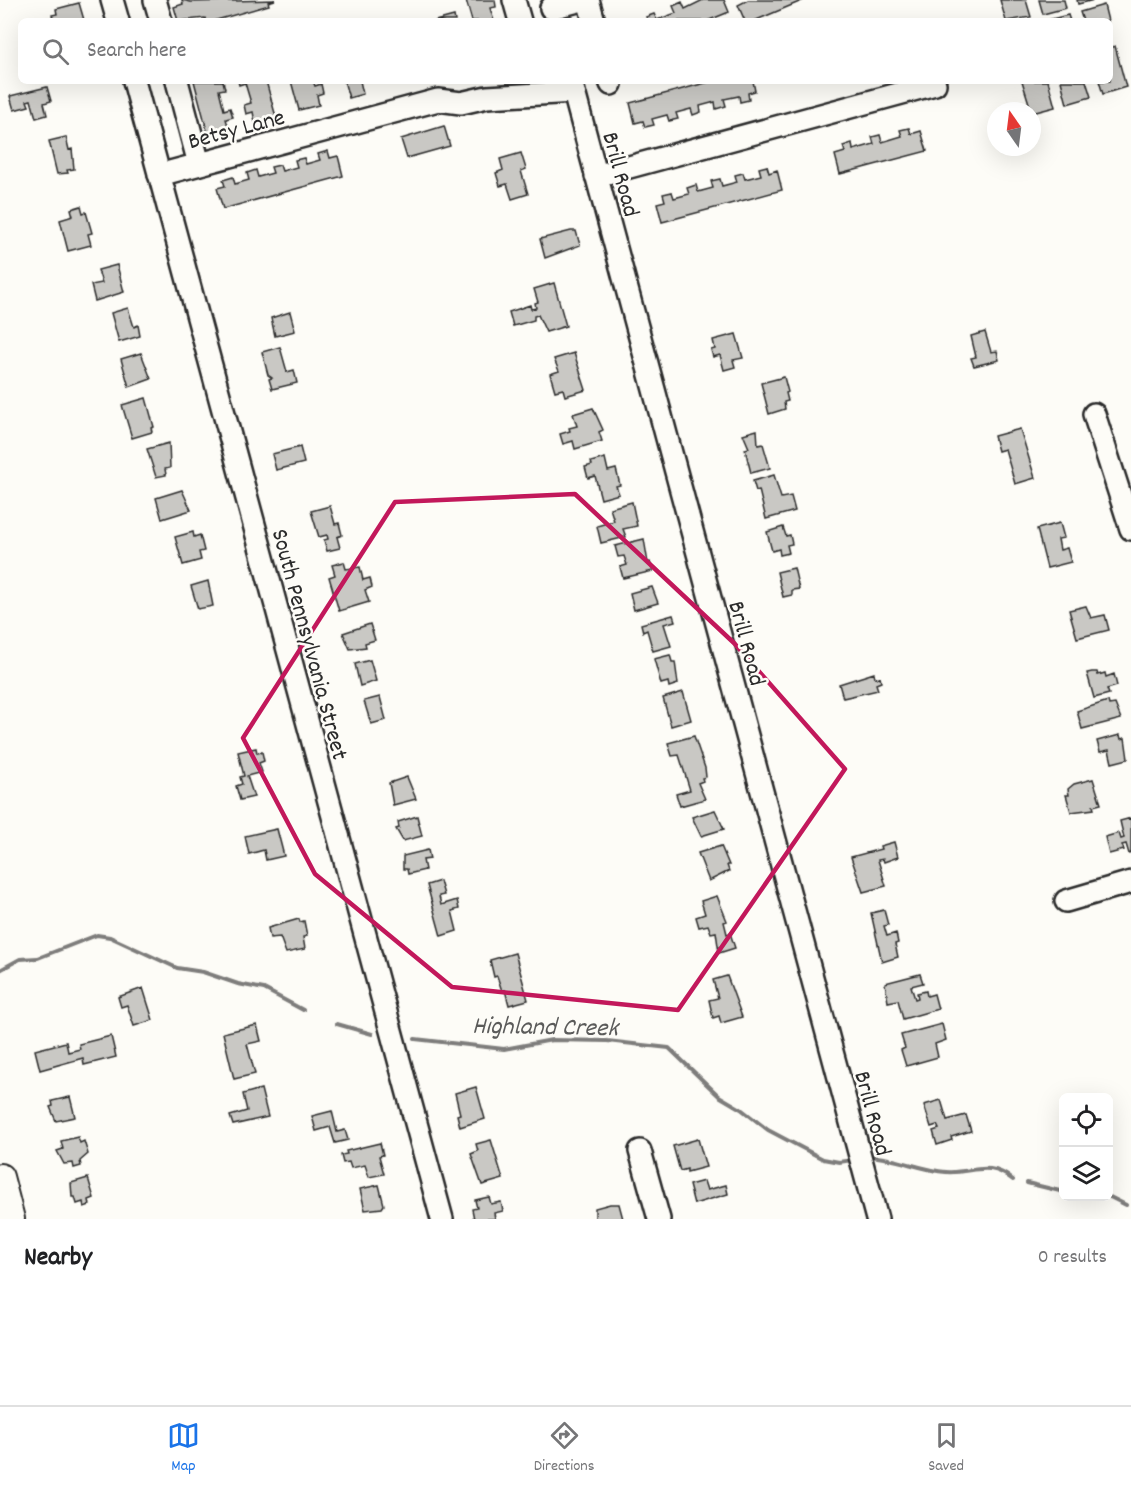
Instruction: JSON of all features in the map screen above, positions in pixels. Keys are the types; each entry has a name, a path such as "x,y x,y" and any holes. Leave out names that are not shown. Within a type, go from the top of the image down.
{"main road":[{"path":"0,1177 11,1219"}],"street":[{"path":"112,0 117,18"},
{"path":"155,0 160,18"},
{"path":"514,0 519,18"},
{"path":"551,10 582,0"},
{"path":"588,0 593,18"},
{"name":"South Pennsylvania Street","path":"135,84 442,1219"},
{"path":"178,84 199,164"},
{"path":"596,176 935,84"},
{"name":"Betsy Lane","path":"159,175 438,100 461,103 538,88 572,87"},
{"name":"Brill Road","path":"572,87 877,1219"},
{"path":"1094,414 1131,529"},
{"path":"1066,901 1131,882"},
{"path":"640,1151 658,1219"}],"highlighted area":[{"path":"575,494 734,643 845,769 678,1010 452,987 315,874 243,738 395,502"}],"building":[{"path":"182,0 191,2 275,0 268,2 269,5 224,18 177,18 174,7 183,4"},
{"path":"466,0 495,0 496,7 490,8 493,18 471,18"},
{"path":"703,0 724,0 729,12 714,18 662,18 676,13 673,6 682,2 685,9"},
{"path":"748,0 804,0 761,18 744,18 738,5"},
{"path":"1000,0 1026,0 1031,17 1005,18"},
{"path":"1039,0 1064,0 1066,8 1043,14"},
{"path":"1077,0 1094,0 1078,4"},
{"path":"79,3 83,18 53,18 52,15 57,14 56,9"},
{"path":"1104,5 1107,18 1082,18 1080,12"},
{"path":"654,14 656,18 646,17"},
{"path":"1115,46 1126,87 1103,94 1100,84 1113,84 1113,47"},
{"path":"195,84 224,84 225,89 219,90 224,110 230,108 233,117 226,119 229,129 208,134"},
{"path":"245,84 267,84 276,117 255,122 253,112 246,114 244,105 251,103"},
{"path":"292,84 314,84 315,86 321,84 323,93 317,95 319,105 299,110"},
{"path":"345,84 361,84 363,94 349,98"},
{"path":"702,84 754,84 755,91 748,93 749,100 740,102 739,96 724,99 726,106 716,109 715,102 700,106 701,112 693,115 691,109 676,113 678,119 669,121 667,115 652,119 654,125 645,127 643,121 635,123 630,103"},
{"path":"1023,84 1049,84 1055,107 1041,111 1041,102 1029,102"},
{"path":"1062,84 1087,84 1091,97 1067,104"},
{"path":"47,87 51,101 44,103 47,115 36,118 31,100 27,101 29,106 14,110 10,96"},
{"path":"444,126 450,146 407,158 401,139"},
{"path":"909,128 911,134 921,131 927,151 840,174 835,155 845,152 843,146 852,143 853,150 874,144 872,137 880,135 882,142 902,136 900,130"},
{"path":"66,137 69,150 72,149 74,169 67,170 68,173 57,174 49,141"},
{"path":"328,151 330,158 338,156 343,176 223,209 217,188 225,186 223,180 233,177 235,184 249,180 247,173 256,170 258,177 273,173 271,167 280,165 282,171 297,167 295,160 304,158 306,164 320,160 318,154"},
{"path":"521,153 526,169 521,171 528,194 512,199 507,184 500,186 496,173 503,170 500,159"},
{"path":"767,166 769,173 777,170 782,190 662,222 657,203 665,201 663,194 672,192 674,198 689,194 687,188 696,185 698,192 713,188 711,181 720,179 722,186 737,182 735,175 743,173 745,179 761,175 759,168"},
{"path":"81,206 83,213 86,212 92,233 88,234 91,245 68,251 60,220 73,216 71,209"},
{"path":"576,231 580,245 545,258 540,239"},
{"path":"117,265 124,292 95,301 91,285 102,283 98,270"},
{"path":"554,283 566,326 546,332 538,315 534,316 534,320 513,326 509,312 530,305 531,309 536,308 535,303 538,302 534,289"},
{"path":"128,308 134,327 138,325 140,336 119,342 111,313"},
{"path":"290,312 295,331 275,336 271,318"},
{"path":"985,332 991,352 997,351 999,360 974,366 971,358 976,357 971,336"},
{"path":"736,334 743,358 733,360 735,367 724,370 720,355 713,357 711,350 715,349 713,340"},
{"path":"280,347 287,372 294,370 297,383 272,389 269,379 272,378 268,375 262,352"},
{"path":"141,353 151,379 129,387 121,359"},
{"path":"574,353 586,390 565,396 563,389 555,391 550,374 559,371 554,359"},
{"path":"784,377 788,392 786,393 788,401 784,402 785,409 769,414 761,383"},
{"path":"146,398 154,427 151,428 152,432 132,438 122,405"},
{"path":"593,408 603,430 599,432 602,441 575,449 573,441 563,444 560,434 577,426 573,414"},
{"path":"1020,429 1035,478 1015,484 1005,449 998,451 994,436"},
{"path":"757,430 758,445 763,444 770,468 751,473 745,449 749,448 743,434"},
{"path":"169,443 170,468 165,469 166,475 156,477 147,449"},
{"path":"300,447 304,463 276,470 272,454"},
{"path":"605,458 608,471 616,469 620,485 616,486 619,494 601,499 595,476 588,478 585,467 592,465 591,462"},
{"path":"774,475 781,498 791,496 795,511 766,519 759,490 756,491 753,481"},
{"path":"182,490 191,510 162,519 156,498"},
{"path":"632,502 637,526 623,529 626,537 601,543 597,526 614,521 610,508"},
{"path":"330,506 335,524 339,523 342,535 337,537 340,548 327,551 324,540 328,539 327,535 319,537 311,511"},
{"path":"1060,523 1064,538 1058,539 1060,550 1067,548 1071,562 1047,568 1037,529"},
{"path":"783,527 786,536 790,535 792,544 787,545 789,553 780,555 779,549 772,551 767,532"},
{"path":"193,532 194,537 200,535 204,551 199,552 201,560 183,565 175,537"},
{"path":"644,539 648,563 650,562 653,571 623,578 620,567 627,565 624,556 618,557 615,546"},
{"path":"344,562 346,569 360,567 363,580 370,578 372,587 365,590 369,602 339,611 329,577 335,575 332,565"},
{"path":"794,568 799,589 792,590 792,595 783,597 777,572"},
{"path":"208,581 213,606 198,609 191,586"},
{"path":"652,587 658,603 634,610 630,593"},
{"path":"1086,606 1091,618 1105,615 1109,630 1077,638 1069,610"},
{"path":"673,615 675,621 664,624 671,646 653,651 647,630 643,632 641,624"},
{"path":"370,624 375,640 365,643 366,647 350,649 343,633"},
{"path":"670,655 672,662 675,662 678,684 669,687 668,682 661,684 654,659"},
{"path":"370,660 376,681 360,686 355,664"},
{"path":"1097,672 1098,675 1105,673 1106,677 1114,674 1117,686 1107,689 1109,694 1094,698 1087,673"},
{"path":"874,673 875,678 880,677 881,682 876,684 878,690 843,698 839,684"},
{"path":"683,692 691,720 671,726 663,698"},
{"path":"380,697 386,720 371,724 364,701"},
{"path":"1108,701 1109,705 1115,704 1121,719 1082,729 1077,711"},
{"path":"1120,735 1121,739 1125,738 1128,759 1112,763 1109,750 1100,752 1097,741"},
{"path":"694,736 705,768 706,777 698,783 705,799 680,806 676,794 690,790 679,755 672,756 668,743"},
{"path":"256,748 257,753 262,752 264,761 259,763 262,772 247,776 254,797 240,800 236,786 242,784 240,777 244,776 238,752"},
{"path":"407,777 416,799 393,805 389,783"},
{"path":"1093,779 1101,804 1093,806 1094,809 1071,812 1066,795 1069,795 1068,789 1074,784"},
{"path":"715,810 724,829 701,836 692,817"},
{"path":"417,816 422,836 403,841 396,829 399,828 398,822"},
{"path":"1131,818 1131,853 1129,854 1126,844 1122,845 1124,850 1109,854 1105,837 1119,833 1121,839 1124,838 1120,821"},
{"path":"277,829 284,856 266,860 264,850 249,854 245,836"},
{"path":"894,842 898,857 884,862 883,859 878,860 886,886 863,892 851,857 881,849 880,846"},
{"path":"721,846 729,865 727,865 729,871 709,881 698,853"},
{"path":"428,850 430,859 423,860 425,870 408,874 407,869 403,869 403,856"},
{"path":"440,881 444,895 439,896 441,905 457,900 459,909 452,911 457,931 441,936 427,885"},
{"path":"717,896 727,921 724,922 727,934 730,933 735,948 719,953 716,932 711,933 708,925 699,927 696,917 705,914 701,901"},
{"path":"884,910 888,925 884,926 887,936 896,933 898,943 895,944 898,957 882,962 871,913"},
{"path":"299,919 300,922 304,921 307,936 303,937 305,949 286,953 280,937 270,938 268,928"},
{"path":"515,953 528,1000 509,1005 505,990 502,991 497,976 494,977 490,960"},
{"path":"920,974 923,983 911,986 915,999 918,998 917,993 926,991 927,996 934,994 938,1009 903,1019 898,1000 888,1002 885,983"},
{"path":"727,976 742,1017 721,1023 719,1016 713,1018 709,1000 718,998 713,980"},
{"path":"143,988 153,1020 134,1026 127,1005 121,1007 118,997"},
{"path":"942,1024 946,1040 935,1044 938,1057 906,1066 901,1050 905,1048 901,1035"},
{"path":"257,1025 261,1041 247,1044 255,1074 234,1079 223,1033"},
{"path":"111,1036 116,1057 84,1065 83,1058 40,1070 35,1050 66,1042 68,1052 80,1049 79,1044"},
{"path":"476,1087 485,1119 460,1127 457,1115 460,1114 455,1093"},
{"path":"261,1089 268,1117 233,1125 230,1116 247,1111 243,1094"},
{"path":"70,1097 75,1117 56,1121 50,1107 53,1106 52,1101"},
{"path":"941,1100 947,1120 966,1115 971,1131 951,1137 952,1140 937,1145 933,1131 939,1129 937,1125 931,1127 924,1105"},
{"path":"332,1111 337,1132 345,1130 348,1140 335,1143 330,1127 316,1131 312,1116"},
{"path":"78,1137 80,1143 84,1141 88,1154 80,1161 81,1166 74,1168 73,1163 64,1164 57,1151 63,1149 61,1141"},
{"path":"698,1139 706,1167 687,1172 687,1169 680,1171 673,1146"},
{"path":"491,1140 503,1179 482,1185 471,1154 478,1151 476,1144"},
{"path":"380,1143 383,1155 379,1156 384,1174 369,1177 365,1165 351,1168 349,1162 343,1163 341,1155 347,1154 346,1151"},
{"path":"88,1178 94,1198 89,1200 90,1205 84,1207 83,1202 77,1204 75,1197 72,1197 71,1183"},
{"path":"704,1181 707,1190 726,1185 728,1194 694,1204 689,1185"},
{"path":"379,1185 384,1205 382,1208 365,1210 360,1189"},
{"path":"489,1197 491,1204 501,1202 503,1211 494,1213 495,1219 474,1219 472,1209 477,1208 475,1200"},
{"path":"619,1204 623,1219 595,1219 595,1208"}],"waterway":[{"name":"Highland Creek","path":"0,970 20,959 38,958 97,935 110,937 177,968 203,972 238,984 264,989 303,1010"},
{"name":"Highland Creek","path":"337,1024 372,1034"},
{"name":"Highland Creek","path":"415,1039 504,1049 552,1040 607,1041 669,1048 719,1096 741,1109 768,1130 823,1159 839,1162 852,1160"},
{"name":"Highland Creek","path":"868,1156 946,1172 996,1170 1013,1180"},
{"name":"Highland Creek","path":"1027,1183 1059,1191"},
{"name":"Highland Creek","path":"1113,1198 1126,1205"}]}
